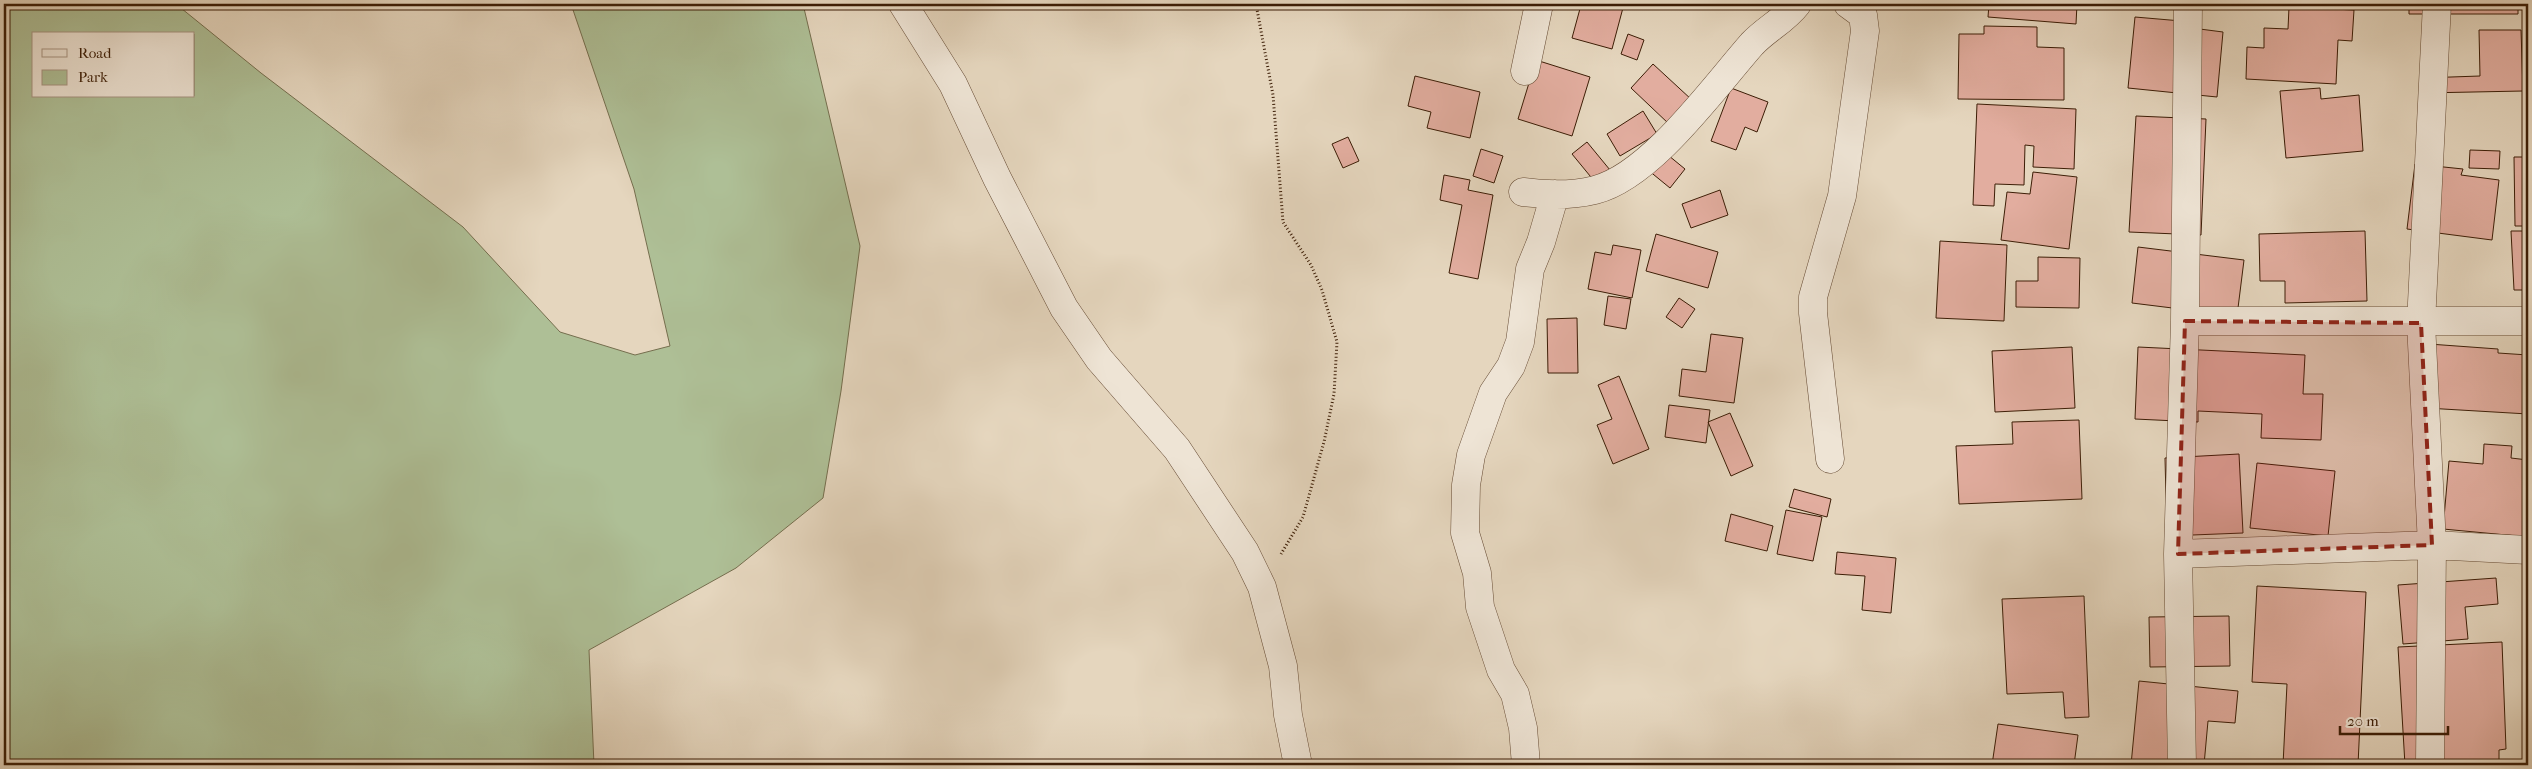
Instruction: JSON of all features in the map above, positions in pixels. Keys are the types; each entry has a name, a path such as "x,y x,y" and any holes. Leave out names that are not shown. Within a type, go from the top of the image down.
{"street":[{"path":"903,4 952,84 1064,308 1099,359 1177,449 1245,552 1262,587 1283,666 1288,715 1298,765"},
{"path":"1525,71 1539,4"},
{"path":"1523,192 1555,194 1596,190 1619,179 1672,137 1754,42 1790,13 1797,4"},
{"path":"1830,460 1813,313 1813,297 1842,196 1865,31 1863,15 1848,4"},
{"path":"2182,765 2178,554 2185,321 2188,4"},
{"path":"2430,765 2432,545 2421,323 2436,4"},
{"path":"1526,765 1523,728 1515,694 1501,670 1480,607 1477,573 1465,533 1466,485 1471,455 1493,393 1511,366 1520,342 1530,269 1541,242 1555,194"},
{"path":"2185,321 2421,323 2528,321"},
{"path":"2178,554 2432,545 2528,550"}],"path":[{"path":"1256,4 1274,95 1283,222 1310,265 1322,290 1337,342 1334,394 1324,442 1303,516 1262,587"}],"highlighted area":[{"path":"2185,321 2421,323 2432,545 2178,554"}],"green space":[{"path":"4,4 176,4 261,73 463,227 560,332 635,355 670,346 634,189 571,4 803,4 860,246 841,391 823,498 736,568 589,650 594,765 4,765"}],"building":[{"path":"1599,4 1624,4 1612,49 1572,38 1581,5 1597,9"},
{"path":"1989,4 2077,4 2076,24 1988,17"},
{"path":"2409,4 2518,4 2518,14 2409,14"},
{"path":"2289,7 2354,10 2352,41 2338,40 2336,84 2246,79 2247,47 2264,48 2264,28 2288,29"},
{"path":"2135,17 2193,22 2192,28 2223,32 2217,97 2128,88"},
{"path":"1984,26 2037,27 2037,47 2064,48 2064,100 1958,99 1959,34 1984,34"},
{"path":"2479,30 2521,30 2523,91 2423,93 2422,78 2480,76"},
{"path":"1628,34 1644,40 1637,60 1621,54"},
{"path":"1536,60 1590,77 1572,136 1518,119"},
{"path":"1653,64 1692,100 1669,124 1631,88"},
{"path":"1415,76 1480,92 1470,138 1427,128 1431,112 1408,106"},
{"path":"1731,88 1768,102 1757,132 1745,127 1736,150 1711,141"},
{"path":"2320,88 2321,99 2359,95 2363,151 2286,158 2280,91"},
{"path":"1977,104 2076,109 2074,169 2033,167 2034,146 2025,145 2024,185 1995,184 1994,206 1973,205"},
{"path":"1643,111 1657,134 1620,156 1607,134"},
{"path":"2136,116 2206,119 2201,235 2129,232"},
{"path":"1348,137 1359,161 1343,168 1332,144"},
{"path":"1587,142 1610,170 1595,182 1572,154"},
{"path":"1481,149 1503,156 1494,183 1473,176"},
{"path":"2470,150 2500,151 2499,169 2469,168"},
{"path":"1663,151 1685,169 1670,188 1648,170"},
{"path":"2514,157 2528,157 2528,226 2515,226"},
{"path":"2415,164 2463,169 2461,175 2499,180 2492,240 2407,229"},
{"path":"2033,172 2077,177 2069,249 2001,240 2007,192 2030,194"},
{"path":"1444,175 1470,180 1468,190 1493,195 1478,279 1449,273 1462,205 1440,200"},
{"path":"1720,190 1728,215 1691,228 1682,204"},
{"path":"2365,231 2367,301 2285,303 2285,281 2260,281 2259,234"},
{"path":"2511,231 2528,231 2528,290 2514,290"},
{"path":"1656,234 1718,252 1708,288 1646,271"},
{"path":"1940,241 2007,245 2004,321 1936,318"},
{"path":"1613,245 1641,250 1632,298 1588,289 1595,252 1611,255"},
{"path":"2138,247 2244,260 2237,316 2132,303"},
{"path":"2038,257 2080,258 2079,308 2016,307 2016,281 2038,281"},
{"path":"1608,296 1631,299 1626,329 1604,325"},
{"path":"1679,298 1695,309 1682,328 1666,317"},
{"path":"1577,318 1578,373 1548,373 1547,319"},
{"path":"1711,334 1743,338 1734,403 1679,396 1682,369 1706,372"},
{"path":"2429,344 2498,349 2498,353 2528,355 2528,414 2426,408"},
{"path":"2072,347 2075,408 1995,412 1992,351"},
{"path":"2138,347 2305,355 2303,394 2323,394 2321,440 2261,438 2262,414 2198,411 2198,422 2135,419"},
{"path":"1619,376 1649,449 1613,464 1597,425 1612,419 1598,385"},
{"path":"1669,405 1710,410 1706,443 1665,437"},
{"path":"1730,413 1753,466 1731,476 1708,422"},
{"path":"2079,420 2082,499 1959,504 1956,446 2013,444 2012,422"},
{"path":"2484,444 2512,446 2511,458 2528,460 2528,537 2443,529 2449,461 2483,464"},
{"path":"2239,454 2243,533 2167,536 2165,458"},
{"path":"2257,463 2335,471 2328,536 2250,528"},
{"path":"1794,489 1831,499 1827,517 1789,507"},
{"path":"1786,510 1822,517 1813,561 1777,554"},
{"path":"1731,514 1773,526 1767,551 1725,541"},
{"path":"1837,552 1896,558 1891,613 1862,610 1865,576 1835,574"},
{"path":"2496,578 2498,604 2465,607 2468,639 2403,644 2398,585"},
{"path":"2257,586 2366,592 2358,765 2283,765 2287,684 2252,682"},
{"path":"2084,596 2089,717 2065,718 2063,692 2007,694 2002,599"},
{"path":"2229,616 2230,666 2150,667 2149,617"},
{"path":"2502,642 2506,749 2499,750 2499,765 2405,765 2398,647"},
{"path":"2139,681 2238,691 2235,723 2208,721 2204,765 2131,765"},
{"path":"1998,724 2078,735 2074,765 1992,765"}]}
